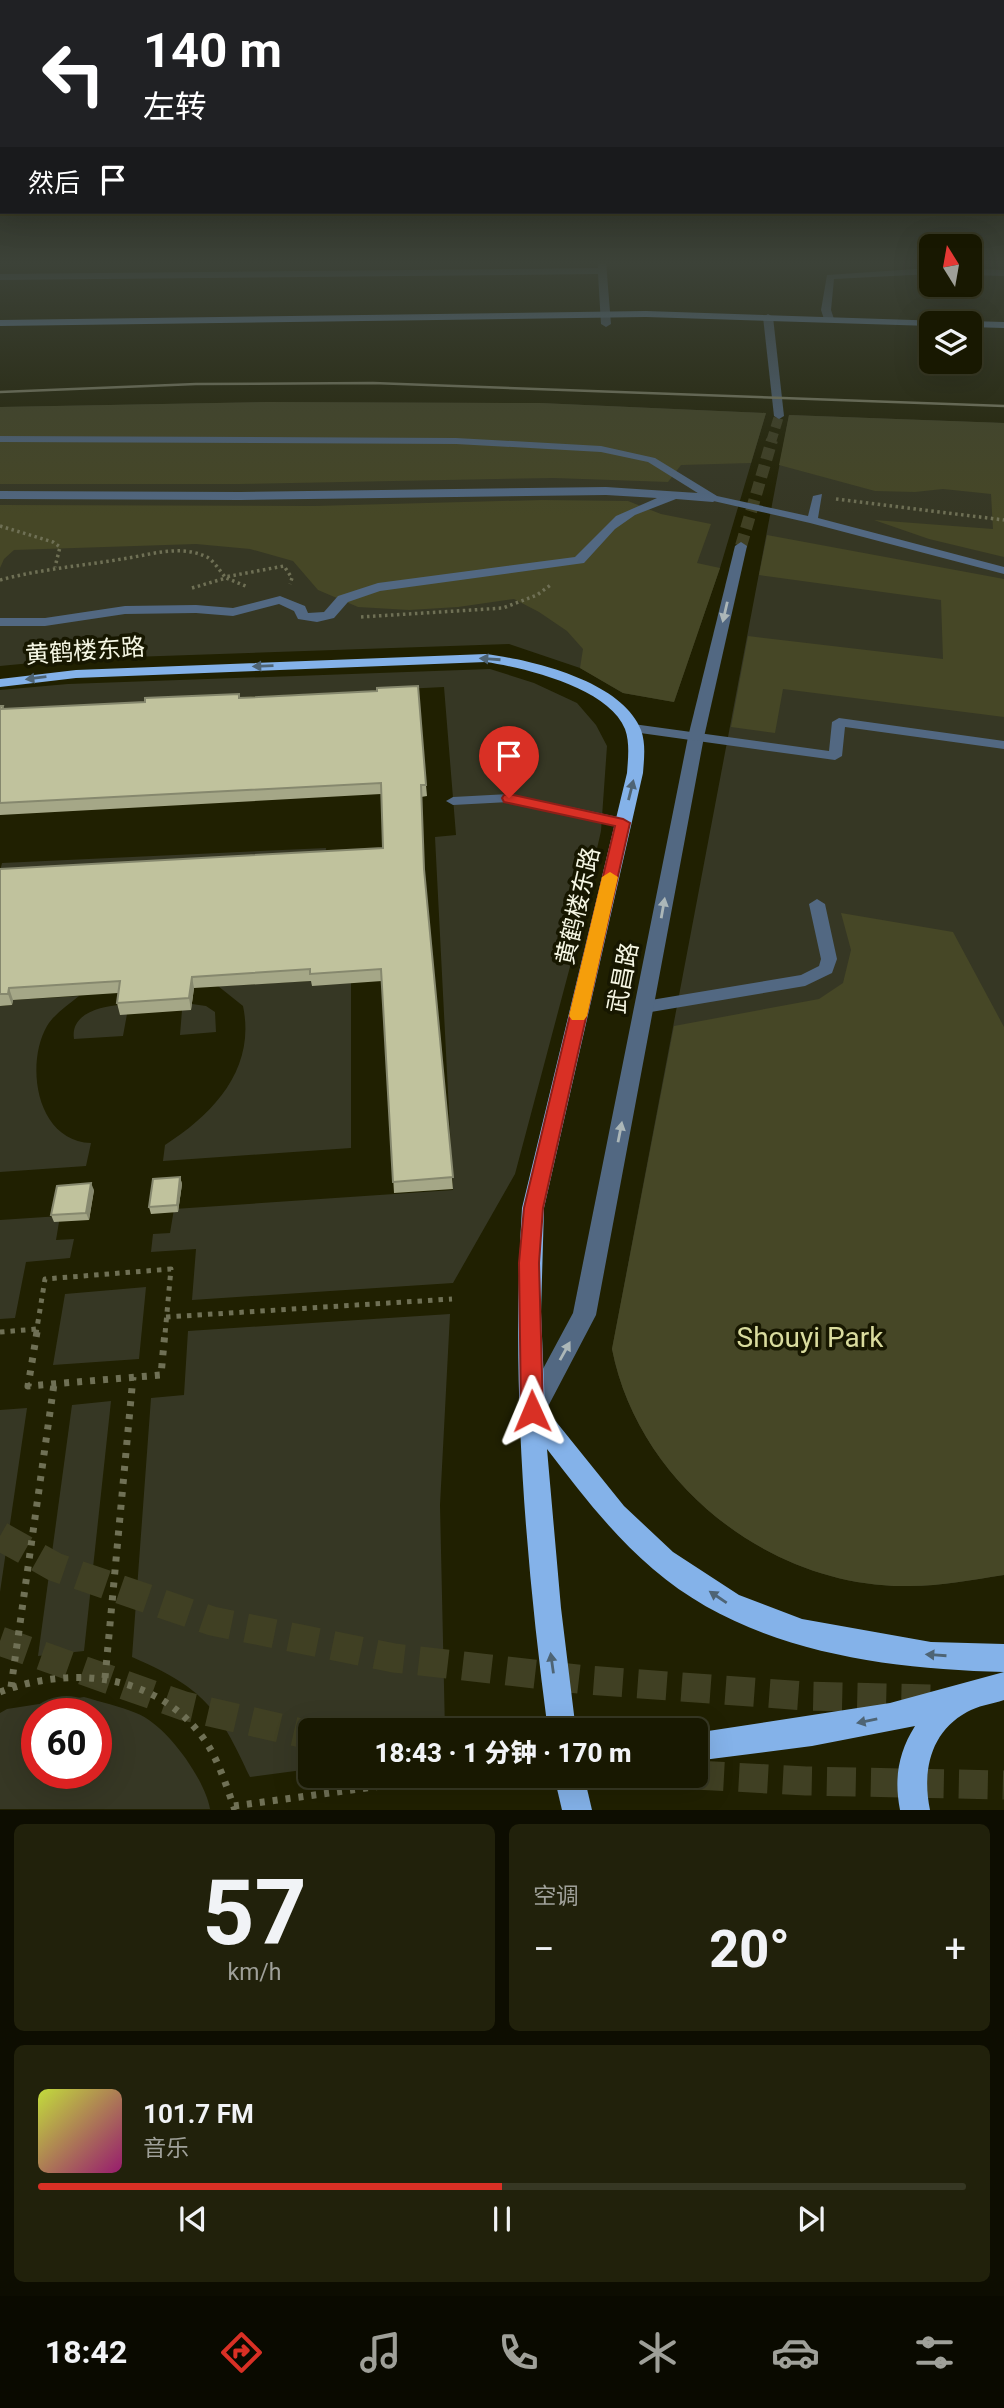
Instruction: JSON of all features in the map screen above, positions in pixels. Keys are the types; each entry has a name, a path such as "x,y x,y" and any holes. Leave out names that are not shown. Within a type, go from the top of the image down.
{"main road":[{"name":"黄鹤楼东路","path":"0,682 76,674 486,658 521,662 555,671 580,683 620,712 633,728 637,747 635,773 533,1208 529,1263 532,1411 548,1632 560,1718"},
{"path":"532,1411 615,1515 664,1560 730,1605 802,1633 931,1656 1004,1658"},
{"path":"708,1745 817,1731 956,1703 1004,1686"},
{"path":"915,1810 912,1770 918,1744 932,1722 956,1703"},
{"path":"566,1810 567,1788"},
{"path":"571,1788 577,1810"}],"street":[{"path":"772,346 779,416"},
{"path":"0,495 240,496 606,491 713,498"},
{"path":"0,622 46,622 125,611 196,609 233,612 280,600 300,609 303,616 317,618 329,615 344,599 378,587 579,560 605,528 624,514 674,496"},
{"name":"武昌路","path":"532,1411 584,1315 696,737 741,546"}],"lane":[{"path":"0,439 456,442 601,449 651,460 713,498 812,520 1004,571"},
{"path":"812,520 818,496"},
{"path":"633,728 835,756 839,722 1004,745"},
{"path":"453,801 509,798 623,823"},
{"path":"645,1007 805,980 826,969 829,959 817,904"}],"path":[{"path":"818,496 1004,520"},
{"path":"0,526 53,542 60,547 55,567"},
{"path":"0,580 55,567 172,551 211,558 225,577 239,581 253,592 256,606"},
{"path":"334,609 351,616 381,617 477,612 507,607 546,590 579,560"},
{"path":"188,589 225,577 284,566 292,578 280,600"},
{"path":"171,1269 161,1375 28,1386 37,1329 45,1279 171,1269"},
{"path":"166,1317 452,1299"},
{"path":"0,1332 37,1329"},
{"path":"105,1678 133,1377"},
{"path":"11,1687 54,1384"},
{"path":"0,1692 53,1677 105,1678 139,1688 173,1707 201,1736 223,1772 234,1808 371,1788"}],"green space":[{"path":"267,402 540,403 766,413 720,568 674,702 623,693 580,668 509,644 74,659 0,666 0,407"},
{"path":"267,402 540,403 766,413 751,463 681,465 668,482 554,478 237,484 0,484 0,407"},
{"name":"Shouyi Park","path":"789,415 1004,423 1004,1575 916,1586 853,1581 804,1567 758,1546 716,1517 680,1482 649,1442 626,1397 612,1349"},
{"path":"789,415 1004,423 1004,557 929,539 874,520 993,529 991,494 943,489 915,492 875,491 779,465"},
{"path":"543,500 628,501 661,514 711,524 697,563 720,568 674,702 623,693 580,668 583,649 567,631 514,599 458,607 409,610 358,607 318,590 293,561 250,549 196,544 14,550 4,559 0,568 0,505 314,506"},
{"path":"767,535 1004,579 1004,717 783,689 775,733 731,727 748,636 943,659 941,600 759,575"},
{"path":"490,669 534,683 577,703 596,725 607,746 601,831 571,963 515,1174 453,1283 192,1300 196,1249 151,1252 153,1234 170,1233 174,1209 453,1190 435,837 456,835 444,687 0,709 0,690 68,684"},
{"path":"326,848 325,859 0,871 2,863"},
{"path":"841,913 953,932 1004,1027 1004,1575 916,1586 853,1581 804,1567 758,1546 716,1517 680,1482 649,1442 626,1397 612,1349 674,1026 819,999 843,983 851,950"},
{"path":"311,981 351,983 351,1148 163,1161 165,1145 200,1119 228,1087 237,1069 245,1028 243,1006 218,986"},
{"path":"79,996 47,1026 40,1042 37,1079 40,1098 47,1115 58,1129 72,1139 91,1143 86,1166 0,1172 0,1006 12,1005 13,1000"},
{"path":"192,1004 206,1006 215,1012 216,1032 180,1035 182,1010 191,1010"},
{"path":"121,1005 120,1014 127,1014 123,1036 74,1039 74,1030 82,1017 97,1009"},
{"path":"60,1216 56,1240 74,1239 70,1258 26,1262 15,1318 0,1319 0,1220"},
{"path":"146,1287 139,1359 53,1365 65,1294"},
{"path":"450,1314 440,1505 445,1718 298,1718 298,1771 250,1777 218,1717 206,1703 176,1679 132,1657 151,1398 184,1395 188,1331"},
{"path":"111,1401 84,1651 38,1656 72,1405"},
{"path":"27,1408 0,1592 0,1410"},
{"path":"112,1705 136,1713 160,1728 192,1768 201,1783 210,1809 0,1809 0,1713 21,1707 21,1789 112,1789"}],"building":[{"path":"418,686 426,785 421,785 424,869 453,1177 393,1182 381,969 310,974 310,969 192,977 189,998 117,1003 120,981 9,988 8,994 0,994 0,869 383,848 381,783 0,803 0,706 3,706 2,709 145,702 145,698 239,694 239,698 377,691 377,688"},
{"path":"180,1177 177,1205 149,1207 153,1179"},
{"path":"91,1183 86,1213 51,1215 57,1186"}],"tunnel":[{"path":"771,442 779,416"},
{"path":"741,546 772,440"},
{"path":"0,1536 55,1567 212,1621 394,1658 587,1680 805,1696 933,1699"},
{"path":"0,1641 184,1706 298,1732"},
{"path":"708,1776 806,1781 1004,1785"}],"railway":[{"path":"0,392 196,384 373,383 1004,406"}],"slow traffic":[{"path":"578,1016 610,877"}],"route":[{"path":"509,798 623,823 533,1208 529,1263 532,1411"}]}
